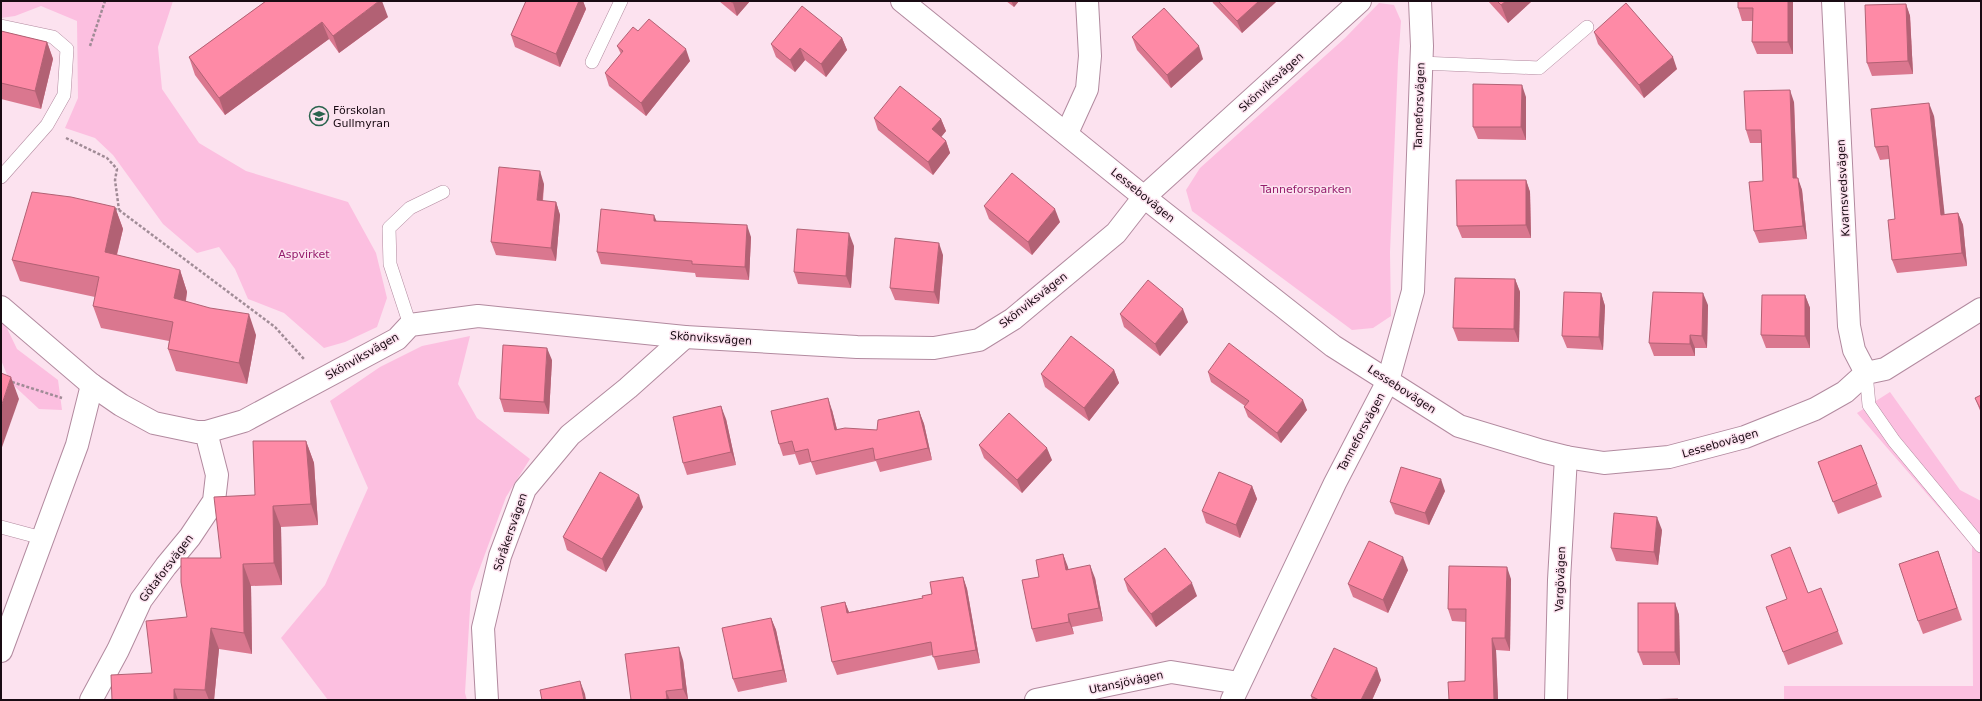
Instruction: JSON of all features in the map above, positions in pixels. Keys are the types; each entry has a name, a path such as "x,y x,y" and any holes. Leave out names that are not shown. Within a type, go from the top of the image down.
{"street":[{"name":"Lessebovägen","path":"902,1 1067,133 1144,197 1334,346 1459,426 1566,457 1604,463 1669,457 1745,437 1815,409 1845,392 1866,372"},
{"path":"1067,133 1087,89 1090,56 1087,1"},
{"name":"Skönviksvägen","path":"1,307 92,385 121,405 154,423 197,432 206,432 244,421 397,339 410,325 478,316 685,336 857,348 934,348 979,340 1013,319 1116,233 1144,197 1360,1"},
{"name":"Tanneforsvägen","path":"1236,692 1334,483 1388,381 1413,291 1421,63 1420,1"},
{"name":"Kvarnsvedsvägen","path":"1833,1 1849,326 1854,350 1866,372"},
{"path":"1866,372 1885,369 1981,309"},
{"name":"Söråkersvägen","path":"487,700 483,628 500,556 525,489 570,435 628,388 685,336"},
{"path":"1,651 77,445 92,385"},
{"name":"Götaforsvägen","path":"91,700 118,650 141,600 190,537 214,500 217,475 206,432"},
{"name":"Vargövägen","path":"1556,700 1559,580 1566,457"},
{"name":"Utansjövägen","path":"1036,700 1171,672 1236,692"}],"lane":[{"path":"592,62 621,1"},
{"path":"1,26 53,37 67,49 64,95 47,125 1,177"},
{"path":"1421,63 1539,68 1587,27"},
{"path":"410,325 390,264 389,228 410,208 443,192"},
{"path":"1866,372 1869,405 1894,440 1981,546"},
{"path":"1,528 42,538"}],"path":[{"path":"64,137 107,158 117,169 115,180 119,210"},
{"path":"111,209 119,210 275,327 322,379"},
{"path":"8,380 64,399"}],"green space":[{"name":"Aspvirket","path":"1,1 173,1 158,47 162,89 199,143 246,171 348,202 376,253 387,298 377,327 345,342 324,348 284,313 248,299 235,269 219,247 197,253 163,224 113,155 95,138 65,128 78,98 77,21 41,6 15,16 1,18"},
{"name":"Tanneforsparken","path":"1379,3 1394,5 1401,21 1390,252 1391,316 1373,328 1352,330 1192,211 1186,190 1200,168 1345,38"},
{"path":"1,320 3,320 17,349 58,380 62,410 39,409 10,382 1,360"},
{"path":"470,336 458,384 477,418 530,459 506,497 471,592 465,693 467,700 328,700 281,638 325,585 368,488 330,401 380,367 422,346"},
{"path":"1890,392 1960,490 1981,501 1981,700 1784,700 1784,686 1973,686 1972,546 1857,413"}],"building":[{"path":"266,1 379,1 333,36 322,22 219,98 189,57"},
{"path":"526,1 579,1 556,54 511,35"},
{"path":"1218,1 1259,1 1237,21"},
{"path":"1497,1 1506,1 1501,5"},
{"path":"1738,1 1788,1 1788,42 1752,42 1753,8 1738,8"},
{"path":"1626,3 1673,57 1639,85 1594,32"},
{"path":"1906,4 1908,61 1867,63 1865,5"},
{"path":"802,6 842,38 821,64 800,48 790,60 771,44"},
{"path":"1164,8 1199,46 1167,75 1132,37"},
{"path":"649,19 686,49 641,103 605,73 623,51 617,46 633,27 638,31"},
{"path":"1,31 47,42 35,91 1,83"},
{"path":"1473,84 1522,85 1521,127 1473,127"},
{"path":"900,86 941,119 932,129 946,141 928,162 874,118"},
{"path":"1790,90 1793,178 1798,178 1803,226 1754,231 1749,182 1763,181 1761,130 1746,130 1744,91"},
{"path":"1929,103 1941,215 1958,213 1962,253 1892,260 1888,220 1895,219 1888,146 1875,147 1871,109"},
{"path":"499,167 540,171 537,200 556,202 551,248 491,242"},
{"path":"1012,173 1055,209 1028,242 984,206"},
{"path":"1456,180 1526,180 1526,225 1457,226"},
{"path":"32,192 71,197 115,207 105,252 180,270 174,298 210,308 249,314 239,363 168,349 173,322 93,306 99,277 12,260"},
{"path":"601,209 654,215 654,221 747,225 745,267 692,264 692,261 597,252"},
{"path":"797,229 849,233 846,276 794,272"},
{"path":"895,238 939,243 934,292 890,288"},
{"path":"1455,278 1515,279 1514,329 1453,328"},
{"path":"1148,280 1183,309 1155,344 1120,314"},
{"path":"1564,292 1601,293 1599,337 1562,336"},
{"path":"1653,292 1703,293 1702,336 1690,335 1690,344 1649,343"},
{"path":"1762,295 1805,295 1805,336 1761,335"},
{"path":"1071,336 1114,370 1084,408 1041,374"},
{"path":"1229,343 1303,400 1277,433 1244,407 1249,401 1208,372"},
{"path":"503,345 547,348 544,402 500,399"},
{"path":"1,373 11,377 1,407"},
{"path":"1981,395 1981,410 1975,398"},
{"path":"828,398 835,430 845,428 877,430 878,420 919,411 928,448 875,460 873,448 811,462 808,449 795,452 792,441 779,444 771,411"},
{"path":"721,406 731,452 683,463 673,417"},
{"path":"1009,413 1047,448 1017,480 979,445"},
{"path":"253,441 306,441 311,504 273,506 274,563 243,564 244,633 211,628 205,690 174,689 174,700 112,700 111,675 152,673 146,621 187,617 181,582 181,558 221,558 214,497 255,495"},
{"path":"1861,445 1877,484 1833,502 1818,462"},
{"path":"1401,467 1441,479 1425,513 1390,502"},
{"path":"600,472 639,495 602,559 563,537"},
{"path":"1219,472 1252,486 1236,525 1202,511"},
{"path":"1614,513 1657,517 1654,552 1611,548"},
{"path":"1369,541 1403,557 1383,600 1348,584"},
{"path":"1790,547 1808,593 1821,588 1838,631 1783,652 1766,607 1787,599 1771,555"},
{"path":"1165,548 1192,583 1151,614 1124,579"},
{"path":"1938,551 1957,608 1918,621 1899,564"},
{"path":"1063,554 1066,570 1090,565 1099,608 1068,614 1069,622 1032,629 1022,580 1039,577 1036,560"},
{"path":"1449,566 1507,567 1505,638 1492,638 1494,700 1449,700 1448,682 1465,681 1466,609 1448,609"},
{"path":"963,577 976,650 933,657 931,642 832,662 821,607 845,602 847,613 923,598 922,596 932,594 930,582"},
{"path":"1638,603 1675,603 1675,652 1638,652"},
{"path":"771,618 783,670 733,679 722,628"},
{"path":"679,647 683,689 666,691 667,699 631,700 625,654"},
{"path":"1334,648 1377,668 1361,700 1319,700 1311,696"},
{"path":"580,681 584,700 542,700 540,690"},
{"path":"1678,699 1678,700 1638,700"}],"place":[{"name":"Förskolan Gullmyran","path":"319,116"}]}
